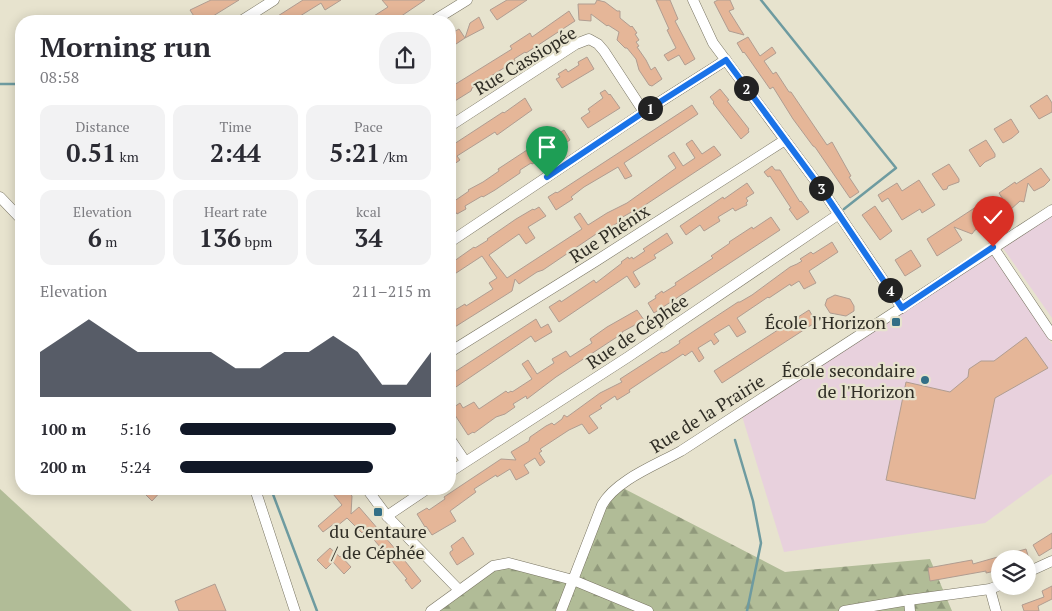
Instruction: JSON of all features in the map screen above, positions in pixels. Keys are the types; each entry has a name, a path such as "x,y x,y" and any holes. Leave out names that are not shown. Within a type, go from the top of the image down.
{"street":[{"path":"250,15 274,0"},
{"path":"443,15 467,0"},
{"path":"693,0 713,43 840,214 902,308"},
{"name":"Rue Cassiopée","path":"456,122 576,44 589,39 598,44 604,51 644,112"},
{"path":"456,238 644,112 726,60"},
{"name":"Rue Phénix","path":"456,348 784,140"},
{"path":"0,197 15,213"},
{"name":"Rue de la Prairie","path":"561,611 602,505 607,496 619,486 681,451 1052,210"},
{"name":"Rue de Céphée","path":"456,468 628,358 840,214"},
{"path":"993,247 1052,336"},
{"path":"456,448 465,461"},
{"path":"257,495 295,611"},
{"path":"371,495 387,516 459,590"},
{"path":"387,516 417,495"},
{"path":"1036,568 1052,561"},
{"path":"431,611 493,566 509,563 573,580 648,611"},
{"path":"844,611 991,588"},
{"path":"995,595 996,611"},
{"path":"909,600 910,611"}],"shaded area":[{"path":"1052,215 1052,318 1003,248"},
{"name":"École secondaire de l'Horizon","path":"992,253 1052,344 1052,474 985,523 784,552 742,416"}],"green space":[{"path":"619,486 785,572 930,559 952,611 431,611 502,564 573,580 602,505"},
{"path":"0,489 132,611 0,611"}],"building":[{"path":"211,0 239,0 215,15 193,15 190,10"},
{"path":"303,0 341,0 325,10 321,3 302,15 279,15"},
{"path":"382,0 425,0 403,15 375,15 388,7"},
{"path":"507,0 527,0 497,20 490,10"},
{"path":"597,0 605,2 617,11 620,11 620,18 632,26 637,33 635,34 639,40 636,42 639,46 637,47 651,70 655,67 662,79 652,86 649,85 639,70 636,59 617,40 619,32 591,14 591,21 579,20 578,4 595,4"},
{"path":"656,0 670,0 678,19 675,21 695,59 685,65 679,55 668,61 664,55 676,48"},
{"path":"730,0 734,9 729,11 744,35 729,31 714,2"},
{"path":"569,11 575,21 514,59 515,61 456,100 456,84 512,49 510,46 530,33 532,37"},
{"path":"479,17 484,28 465,38 470,23"},
{"path":"459,29 465,38 456,44 456,31"},
{"path":"748,37 760,56 772,47 776,53 764,61 773,74 776,72 789,92 791,92 827,145 832,142 851,176 849,177 859,192 850,198 793,119 773,87 770,89 743,53 737,43"},
{"path":"587,57 594,69 562,88 556,79 560,77 558,74 566,69 568,72 579,65 578,62"},
{"path":"720,89 749,129 749,132 741,139 710,97"},
{"path":"605,90 620,108 588,128 581,118 590,112 588,109 603,98 600,93"},
{"path":"1047,95 1052,103 1052,112 1039,119 1030,106"},
{"path":"525,98 532,110 497,135 495,132 457,156 460,160 456,163 456,143"},
{"path":"692,105 698,114 624,163 632,176 625,179 618,167 584,187 571,197 573,199 556,210 548,197"},
{"path":"1011,119 1019,132 1003,143 994,129"},
{"path":"564,130 570,140 558,148 559,150 531,163 495,190 465,206 466,209 457,214 456,200 527,150 539,146"},
{"path":"692,140 702,154 714,146 721,155 636,211 621,218 622,220 603,232 602,230 543,270 519,284 515,279 512,291 456,326 456,309 465,304 466,306 493,289 489,283 497,278 482,256 456,273 456,260 488,240 516,219 539,207 546,216 528,227 535,238 526,244 519,234 489,255 507,278 582,229 574,217 580,213 588,225 627,203 676,168 668,156 674,152 683,166 695,158 686,144"},
{"path":"986,140 995,157 980,167 969,150"},
{"path":"949,164 959,182 943,190 932,174"},
{"path":"772,166 775,170 780,170 800,202 809,212 797,220 770,176 768,177 764,172"},
{"path":"1041,168 1050,180 1044,186 1034,191 1028,183 1024,202 1020,201 1010,210 999,193"},
{"path":"919,180 935,205 922,213 920,209 902,220 888,198 882,202 878,195 897,183 902,191"},
{"path":"747,183 754,193 746,198 748,201 747,205 735,211 733,208 718,217 720,221 704,231 700,225 686,235 680,226"},
{"path":"875,206 892,231 880,240 862,215"},
{"path":"976,207 987,224 975,230 972,234 954,227 962,240 937,256 927,239"},
{"path":"771,217 780,230 654,313 648,303 656,298 655,296 676,285 675,283 713,258 711,256 729,242"},
{"path":"667,233 673,243 654,255 656,258 633,272 640,284 635,288 627,276 559,322 549,307 560,300 561,302 594,280 596,283 628,257 633,259 645,251 643,249"},
{"path":"832,242 838,252 809,271 816,283 804,289 799,281 768,297 737,318 746,332 737,337 729,325 714,334 719,341 714,345 711,340 698,348 704,358 699,362 692,351 685,356 683,354 629,390 630,392 617,400 615,396 600,406 602,408 589,416 598,428 589,434 582,424 569,430 540,449 542,451 539,453 545,462 540,466 535,458 524,465 529,473 516,480 510,469 497,477 496,475 474,489 476,492 450,511 456,521 432,535 425,527 417,514 427,508 429,510 445,499 444,497 447,495 456,495 456,489 501,459 516,460 511,452 529,441 530,437 552,423 554,425 564,415 567,417 600,393 622,382 620,379 662,352 668,351 697,329 752,295 790,267 802,261 800,259 811,252 813,254"},
{"path":"911,250 921,266 905,276 895,260"},
{"path":"835,295 850,299 854,306 854,311 846,316 830,313 825,305 827,299"},
{"path":"637,310 644,320 622,332 527,399 526,396 513,404 515,407 505,414 496,417 474,433 468,435 456,417 456,406 460,403 463,408 474,402 479,409 506,391 508,393 512,392 532,379 522,364 528,360 537,374 554,363 552,359 566,351 570,357 592,343 590,339"},
{"path":"809,310 816,322 722,383 714,371"},
{"path":"536,319 541,328 548,324 552,332 535,342 531,336 456,387 456,371"},
{"path":"1026,337 1048,368 995,398 975,499 886,480 906,382 950,392 968,377 969,369 981,361 994,361"},
{"path":"146,495 158,495 152,501"},
{"path":"334,495 351,495 351,514 359,507 421,581 412,589 405,580 407,579 365,530 362,533 347,518 337,526 335,523 323,532 318,526 342,505"},
{"path":"1052,533 1052,548 1039,556 1033,545"},
{"path":"463,537 474,554 457,565 450,554 453,550 451,546"},
{"path":"330,548 351,567 344,574 333,562 326,569 317,560"},
{"path":"991,559 991,572 986,573 986,571 930,581 928,568 972,560 973,564"},
{"path":"215,584 226,611 179,611 175,601"},
{"path":"1052,586 1052,599 1038,606 1039,611 1024,611 1022,605 1044,597 1042,591"}],"waterway":[{"path":"761,0 896,168 844,209"},
{"path":"0,84 15,84"},
{"path":"735,440 753,501 761,543 747,611"},
{"path":"273,495 317,611"}],"place":[{"name":"École l'Horizon","path":"896,322"},
{"name":"École secondaire de l'Horizon","path":"925,380"},
{"name":"du Centaure / de Céphée","path":"378,512"}],"route":[{"path":"547,177 726,60 823,191 902,308 993,247"}]}
